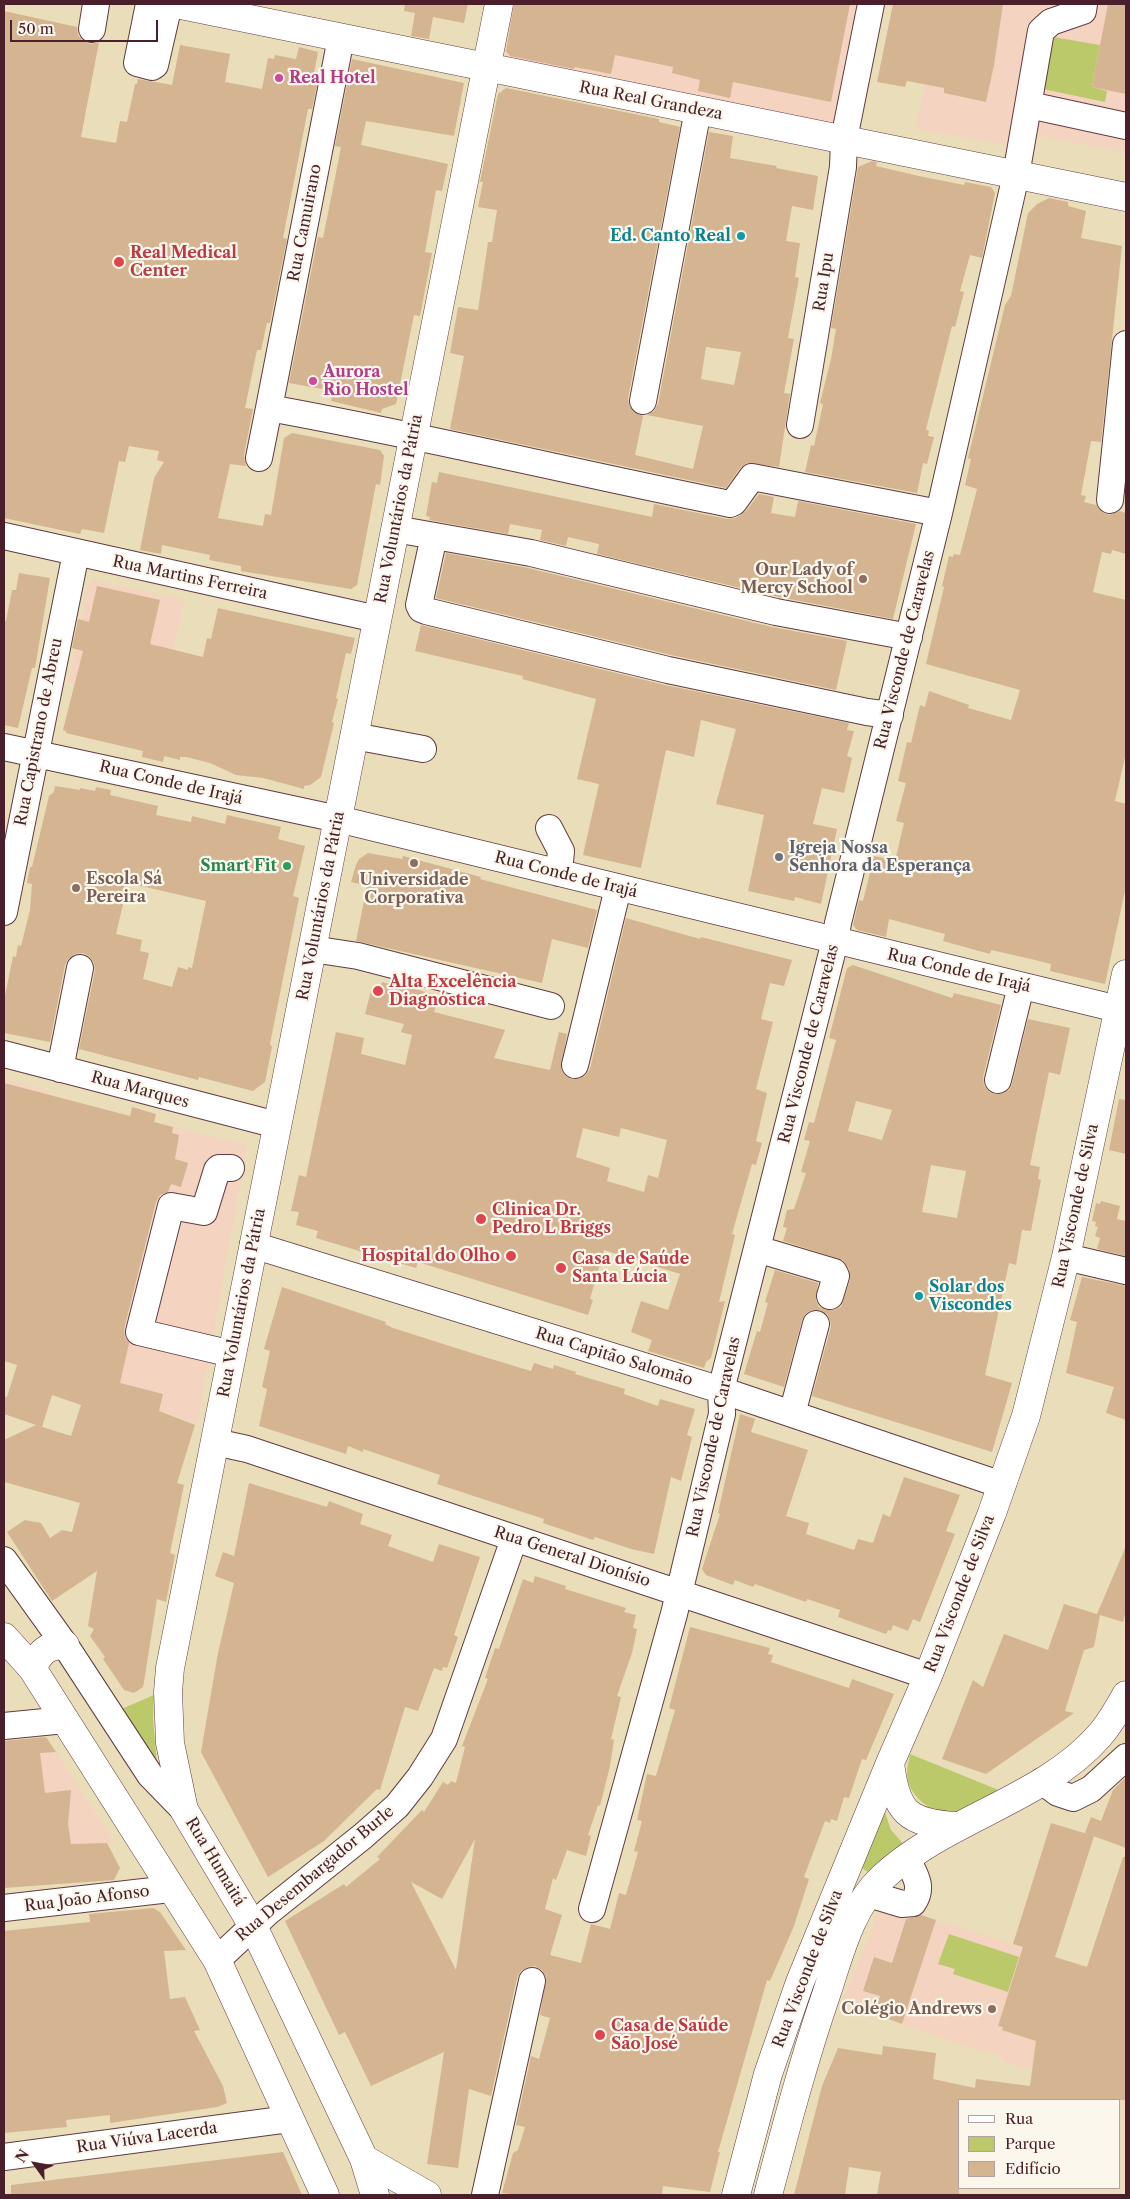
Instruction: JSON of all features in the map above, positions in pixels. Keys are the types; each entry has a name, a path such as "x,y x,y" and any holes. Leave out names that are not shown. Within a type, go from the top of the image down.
{"main road":[{"name":"Rua Real Grandeza","path":"176,4 1126,197"},
{"name":"Rua Voluntários da Pátria","path":"184,1810 170,1743 168,1692 170,1668 253,1245 246,1172 277,1125 499,4"},
{"name":"Rua Visconde de Silva","path":"736,2195 768,2074 800,1982 928,1676 1002,1485 1037,1379 1123,1010 1126,974"},
{"path":"4,1637 32,1668 170,1889 217,1960 325,2195"},
{"path":"32,1668 44,1649 54,1645 65,1645"},
{"path":"876,1886 907,1859 956,1826 1042,1781 1080,1754 1099,1736 1126,1695"},
{"path":"890,1763 896,1795 906,1812 925,1823 956,1826"},
{"name":"Rua Humaitá","path":"184,1810 252,1926 364,2159 375,2195"},
{"name":"Rua Visconde de Silva","path":"768,2195 810,2040 836,1962 852,1924 876,1886"},
{"path":"364,2159 427,2195"}],"street":[{"path":"92,29 96,4"},
{"path":"150,4 137,63 152,67 155,65 169,4"},
{"name":"Rua Ipu","path":"800,425 843,167 844,139 871,4"},
{"name":"Rua Visconde de Caravelas","path":"592,1909 679,1591 722,1414 721,1390 835,941 939,513 1016,175 1041,31 1051,22 1083,11 1084,4"},
{"name":"Rua Camuirano","path":"259,458 341,38"},
{"path":"1029,105 1126,126"},
{"path":"643,401 698,110"},
{"path":"1110,500 1126,344"},
{"path":"269,408 413,435 586,475 730,504 734,502 752,477 939,513"},
{"path":"395,529 530,553 776,612 908,637"},
{"name":"Rua Martins Ferreira","path":"4,536 377,619"},
{"path":"434,536 419,605 426,611 668,670 867,712 888,722"},
{"name":"Rua Capistrano de Abreu","path":"4,912 76,553"},
{"path":"582,662 749,700 760,700 888,722"},
{"path":"353,742 422,755"},
{"name":"Rua Conde de Irajá","path":"4,747 338,819 1123,1010"},
{"path":"549,828 561,851 559,873"},
{"path":"575,1065 618,888"},
{"path":"312,949 358,956 551,1006"},
{"path":"60,1069 80,968"},
{"path":"998,1080 1021,986"},
{"name":"Rua Marques","path":"4,1054 277,1125"},
{"path":"232,1354 139,1332 171,1206 204,1212 219,1168 246,1172"},
{"name":"Rua Capitão Salomão","path":"253,1245 721,1390 1002,1485"},
{"path":"757,1249 834,1272 836,1276 830,1296"},
{"path":"1066,1257 1126,1271"},
{"path":"792,1414 816,1324"},
{"name":"Rua General Dionísio","path":"215,1442 247,1449 514,1539 679,1591 928,1676"},
{"name":"Rua Desembargador Burle","path":"217,1960 252,1926 397,1806 420,1777 444,1739 514,1539"},
{"name":"Rua Humaitá","path":"4,1560 65,1645 150,1775 184,1810"},
{"path":"4,1726 65,1720"},
{"path":"1042,1781 1058,1793 1073,1798 1091,1789 1126,1757"},
{"path":"876,1886 902,1904 921,1907 918,1895 919,1883 907,1859"},
{"name":"Rua João Afonso","path":"4,1908 170,1889"},
{"path":"469,2195 486,2150 532,1981"},
{"name":"Rua Viúva Lacerda","path":"4,2157 289,2119"},
{"path":"485,2195 486,2150"}],"shaded area":[{"path":"513,4 860,4 838,119 831,123 511,59 506,56 504,50"},
{"path":"940,4 1126,4 1126,153 1035,135 1032,150 916,129"},
{"path":"94,580 184,600 162,703 68,683 89,584"},
{"path":"4,1079 51,1091 52,1096 247,1145 197,1423 15,1365 38,1293 4,1281"},
{"path":"56,1752 114,1842 4,1853 4,1757"},
{"name":"Colégio Andrews","path":"888,1905 1126,1980 1126,2103 1120,2101 1120,2099 1115,2099 1032,2069 1001,2061 1002,2056 973,2049 842,2003 878,1914"}],"green space":[{"path":"1053,37 1100,45 1092,87 1107,91 1105,102 1043,89"},
{"path":"154,1695 153,1718 157,1765 119,1710"},
{"path":"910,1754 1001,1791 979,1807 964,1813 945,1813 935,1810 919,1799 908,1782 907,1771"},
{"path":"885,1812 891,1830 906,1847 868,1872 860,1867"},
{"path":"949,1934 1019,1957 1008,1992 953,1974 955,1969 938,1964"}],"building":[{"path":"405,4 468,4 464,23 433,17 429,39 411,36 415,13 404,11"},
{"path":"514,4 850,4 831,102 733,82 730,98 698,91 700,80 672,73 673,67 615,55 611,74 575,67 574,69 510,56 506,51"},
{"path":"893,4 1003,4 994,65 986,102 944,93 944,88 907,81 905,87 877,82"},
{"path":"1108,4 1126,4 1126,94 1092,87"},
{"path":"4,11 77,27 78,35 83,41 90,44 99,42 81,137 116,143 120,121 127,122 135,84 137,84 138,79 172,85 180,45 230,54 225,82 262,89 268,58 274,59 275,55 296,59 299,47 318,52 312,84 317,85 312,109 308,109 283,238 287,239 270,323 267,323 261,350 257,350 245,408 253,409 244,455 246,466 230,464 218,518 263,526 265,514 271,515 284,438 292,433 380,450 384,456 380,485 376,484 357,585 351,589 241,571 241,566 209,560 210,555 162,545 161,554 140,550 154,478 164,462 157,460 159,451 129,446 125,462 119,461 104,533 82,529 80,534 4,518"},
{"path":"352,59 464,83 454,136 366,121 361,145 448,164 442,191 436,190 425,252 432,253 420,316 414,315 396,404 382,409 381,413 331,401 333,391 289,383 318,237 323,238 335,178 341,147 335,146"},
{"path":"506,88 659,119 659,122 680,127 628,398 633,412 643,416 635,455 693,469 703,426 647,415 654,411 658,404 709,132 733,136 730,158 777,166 776,168 818,176 813,210 792,206 786,241 800,243 795,277 799,278 788,338 794,339 784,393 790,394 779,467 747,463 740,468 726,488 450,429 464,356 450,353 458,307 478,310 488,242 492,242 497,210 478,207 483,182 480,182 498,94","holes":["706,347 741,352 734,385 701,379"]},
{"path":"872,161 877,162 876,166 919,176 964,185 965,182 991,187 995,193 982,258 970,255 960,291 964,292 955,327 952,326 926,429 929,431 928,436 934,437 927,464 923,463 917,493 805,472 811,445 814,446 823,404 820,403 831,359 836,329 831,328 858,167"},
{"path":"1049,198 1068,202 1068,206 1086,211 1081,238 1122,246 1101,442 1091,441 1081,495 1086,496 1084,502 1096,505 1102,512 1109,515 1119,511 1126,513 1126,554 1112,550 1111,554 1102,552 1093,592 1126,600 1126,753 1115,801 1126,804 1126,886 1105,984 1050,971 1051,964 991,950 990,954 943,941 945,934 889,919 886,937 857,930 853,925 859,900 863,901 874,856 895,861 904,823 896,821 906,783 898,781 907,742 911,743 920,705 925,707 929,691 969,705 968,708 1011,720 1020,690 926,664 944,587 942,586 949,556 953,557 954,554 960,555 977,489 965,485 971,459 968,458 1005,305 1011,296 1028,213 1037,204"},
{"path":"439,472 652,517 654,504 727,519 736,518 746,511 759,494 774,497 771,513 795,517 798,501 916,524 893,619 779,597 597,554 599,544 568,537 566,546 540,540 542,530 510,524 508,534 429,520 430,517 426,516 432,482 437,483"},
{"path":"446,553 528,568 772,627 847,641 836,690 671,655 436,598"},
{"path":"19,573 50,578 35,668 32,668 18,728 4,725 4,621 6,621 12,590 16,590"},
{"path":"97,586 160,600 150,644 203,657 207,638 211,639 218,608 355,638 351,654 346,653 336,698 338,699 332,722 334,723 321,777 310,785 304,786 304,789 263,778 236,775 210,763 186,757 180,757 180,760 164,756 163,762 142,757 143,751 66,733 63,730 83,651 72,648 78,619 89,622"},
{"path":"421,625 665,685 849,723 847,730 854,731 847,756 852,758 844,793 822,788 813,824 837,829 821,904 795,897 794,901 748,891 764,815 716,804 736,729 701,720 694,757 666,750 641,868 583,855 599,784 577,779 596,699 522,679 523,676 415,651"},
{"path":"55,786 80,790 80,788 95,791 96,787 111,790 110,795 158,806 156,815 191,822 192,816 225,824 227,815 281,827 278,839 305,846 293,896 299,898 270,1044 272,1047 265,1082 253,1091 199,1077 198,1080 79,1049 95,970 94,963 89,956 83,953 75,954 68,959 65,965 50,1042 4,1033 4,1001 13,956 16,957 18,945 21,946 30,910 32,884 27,883 30,867 32,867 49,796 54,792","holes":["128,883 206,901 192,968 188,967 188,970 178,967 172,987 143,979 149,953 140,951 142,940 116,934"]},
{"path":"368,853 402,859 403,856 481,877 480,879 597,910 588,948 552,939 542,983 356,941 367,886 351,882 359,859"},
{"path":"626,918 700,939 701,937 792,960 784,986 770,983 761,1019 773,1022 756,1089 767,1093 756,1141 762,1143 756,1165 752,1164 732,1234 735,1235 719,1302 725,1301 711,1358 706,1362 704,1368 648,1351 652,1340 631,1332 641,1301 668,1310 680,1274 604,1250 590,1299 593,1300 588,1315 418,1262 416,1268 316,1238 318,1231 296,1225 299,1212 291,1211 299,1175 306,1177 336,1032 364,1038 361,1054 405,1065 412,1035 401,1032 404,1024 365,1014 372,987 380,989 382,982 389,984 390,980 405,984 405,986 439,996 434,1012 505,1030 494,1058 550,1070 559,1032 567,1034 561,1069 565,1076 571,1079 579,1079 585,1076 590,1069","holes":["583,1128 619,1137 621,1128 667,1140 658,1178 648,1175 644,1192 607,1181 610,1168 576,1157"]},
{"path":"853,965 952,998 954,993 1001,1005 983,1077 984,1085 988,1091 994,1094 1003,1094 1009,1090 1012,1084 1028,1019 1070,1028 1060,1075 1049,1072 1030,1165 1040,1167 1038,1179 1041,1180 1031,1231 1022,1230 1016,1265 1009,1263 985,1375 1012,1383 992,1452 812,1396 831,1327 827,1314 820,1310 812,1310 806,1313 802,1320 784,1387 744,1374 757,1331 760,1332 768,1303 765,1302 775,1270 818,1283 816,1300 819,1307 826,1310 834,1310 841,1307 850,1280 849,1269 843,1260 783,1241 787,1228 783,1227 787,1210 794,1209 806,1173 801,1172 810,1141 804,1140 809,1122 814,1123 836,1040 829,1038 847,968","holes":["856,1101 892,1110 882,1140 848,1131","931,1165 966,1171 957,1218 922,1212"]},
{"path":"4,1083 130,1116 132,1107 156,1114 154,1122 173,1127 172,1133 179,1135 175,1159 188,1163 181,1187 171,1184 168,1192 160,1195 156,1202 124,1329 125,1337 129,1343 120,1383 163,1394 159,1411 195,1425 177,1483 184,1485 170,1553 175,1555 166,1602 157,1599 143,1687 134,1693 124,1690 103,1659 105,1657 90,1636 94,1629 88,1626 97,1571 52,1601 7,1532 25,1520 41,1523 50,1538 62,1530 72,1532 80,1503 4,1482 4,1440 36,1425 4,1414 4,1396 7,1397 17,1365 4,1361","holes":["52,1395 81,1405 71,1436 42,1427"]},
{"path":"1119,1099 1126,1100 1126,1154 1109,1150"},
{"path":"1101,1201 1120,1206 1117,1219 1126,1221 1126,1256 1097,1249 1100,1238 1095,1236 1098,1227 1095,1226 1096,1222 1092,1221 1096,1203 1100,1204"},
{"path":"1082,1277 1126,1286 1126,1420 1106,1413 1114,1387 1066,1373 1077,1322 1070,1320"},
{"path":"282,1287 386,1322 385,1324 393,1328 531,1371 534,1363 553,1369 554,1365 576,1372 575,1374 625,1389 624,1394 658,1406 660,1399 695,1409 687,1435 692,1437 681,1481 671,1477 654,1554 631,1549 595,1537 593,1540 543,1523 544,1519 437,1484 440,1475 363,1449 363,1452 348,1446 346,1454 259,1426 267,1389 262,1387 270,1351 264,1349"},
{"path":"740,1414 755,1419 751,1432 808,1450 786,1516 809,1523 806,1534 854,1550 858,1539 873,1543 883,1514 890,1517 904,1477 960,1495 946,1531 955,1534 920,1622 913,1619 908,1631 893,1625 891,1631 888,1630 886,1634 838,1617 840,1610 807,1599 806,1602 755,1584 753,1587 735,1580 733,1585 706,1575 702,1569 720,1514 718,1513"},
{"path":"249,1483 327,1507 329,1501 363,1514 360,1524 392,1535 388,1546 433,1562 439,1544 480,1557 454,1635 458,1637 447,1668 443,1667 442,1671 434,1668 418,1711 405,1707 380,1790 377,1789 324,1841 268,1877 201,1752 218,1653 234,1583 215,1576 223,1552 234,1556"},
{"path":"1126,1546 1126,1610 1123,1622 1100,1615 1094,1647 1084,1650 1065,1711 1074,1713 986,1774 942,1759 973,1680 983,1687 1004,1634 1048,1650 1064,1604 1097,1614"},
{"path":"535,1576 566,1586 565,1589 626,1608 624,1612 636,1615 633,1628 637,1629 632,1653 617,1696 621,1697 611,1739 614,1740 610,1766 600,1806 598,1805 588,1835 591,1836 586,1856 567,1850 556,1880 553,1878 545,1909 562,1915 550,1955 581,1963 591,1924 610,1929 619,1893 626,1895 638,1852 634,1851 642,1821 637,1820 647,1774 656,1776 675,1710 669,1708 690,1627 770,1648 768,1654 773,1655 771,1662 849,1688 852,1679 894,1694 866,1760 862,1759 849,1798 844,1797 837,1821 831,1819 830,1823 825,1821 804,1877 809,1879 794,1926 770,1981 767,1980 718,2152 720,2152 710,2192 663,2186 662,2195 517,2195 502,2193 513,2153 518,2150 525,2127 516,2125 531,2056 539,2059 550,2018 540,2015 546,1977 542,1970 535,1966 521,1971 517,1978 491,2096 469,2089 458,2168 427,2164 444,2052 371,2086 345,2032 339,2035 285,1921 344,1884 346,1887 380,1859 377,1857 422,1810 424,1812 443,1782 448,1785 451,1781 456,1783 465,1747 462,1746 488,1679 485,1678 495,1648 499,1649 523,1579 533,1583","holes":["475,1839 456,1970 411,1882 442,1899"]},
{"path":"46,1737 56,1752 40,1753 45,1793 71,1790 68,1824 71,1844 107,1843 120,1868 114,1880 4,1888 4,1741"},
{"path":"1126,1777 1126,1848 1085,1833 1091,1817 1101,1821 1113,1790"},
{"path":"1051,1823 1094,1836 1055,1957 1087,1967 1123,1857 1126,1857 1126,2100 958,2099 959,2195 877,2195 881,2172 849,2167 845,2195 794,2195 822,2086 838,2048 882,2055 883,2046 936,2053 933,2079 975,2088 976,2079 1030,2086 1036,2041 1002,2030 1003,2027 998,2026 1023,1947 1013,1944"},
{"path":"153,1908 160,1912 186,1950 164,1951 170,1999 185,1997 200,2030 194,2031 223,2086 227,2103 217,2107 110,2123 110,2115 66,2120 67,2127 4,2133 4,1931 90,1922 89,1914"},
{"path":"921,1915 936,1920 902,2024 875,2014 880,1996 863,1991 874,1957 892,1963 906,1919"},
{"path":"283,2152 302,2195 11,2195 11,2185"}],"place":[{"name":"Real Hotel","path":"279,78"},
{"name":"Ed. Canto Real","path":"741,236"},
{"name":"Real Medical Center","path":"119,262"},
{"name":"Aurora Rio Hostel","path":"313,381"},
{"name":"Our Lady of Mercy School","path":"863,579"},
{"name":"Igreja Nossa Senhora da Esperança","path":"779,857"},
{"name":"Universidade Corporativa","path":"414,863"},
{"name":"Smart Fit","path":"287,866"},
{"name":"Escola Sá Pereira","path":"76,888"},
{"name":"Alta Excelência Diagnóstica","path":"378,991"},
{"name":"Clinica Dr. Pedro L Briggs","path":"481,1219"},
{"name":"Hospital do Olho","path":"511,1256"},
{"name":"Casa de Saúde Santa Lúcia","path":"561,1268"},
{"name":"Solar dos Viscondes","path":"919,1296"},
{"name":"Colégio Andrews","path":"992,2009"},
{"name":"Casa de Saúde São José","path":"600,2035"}]}
